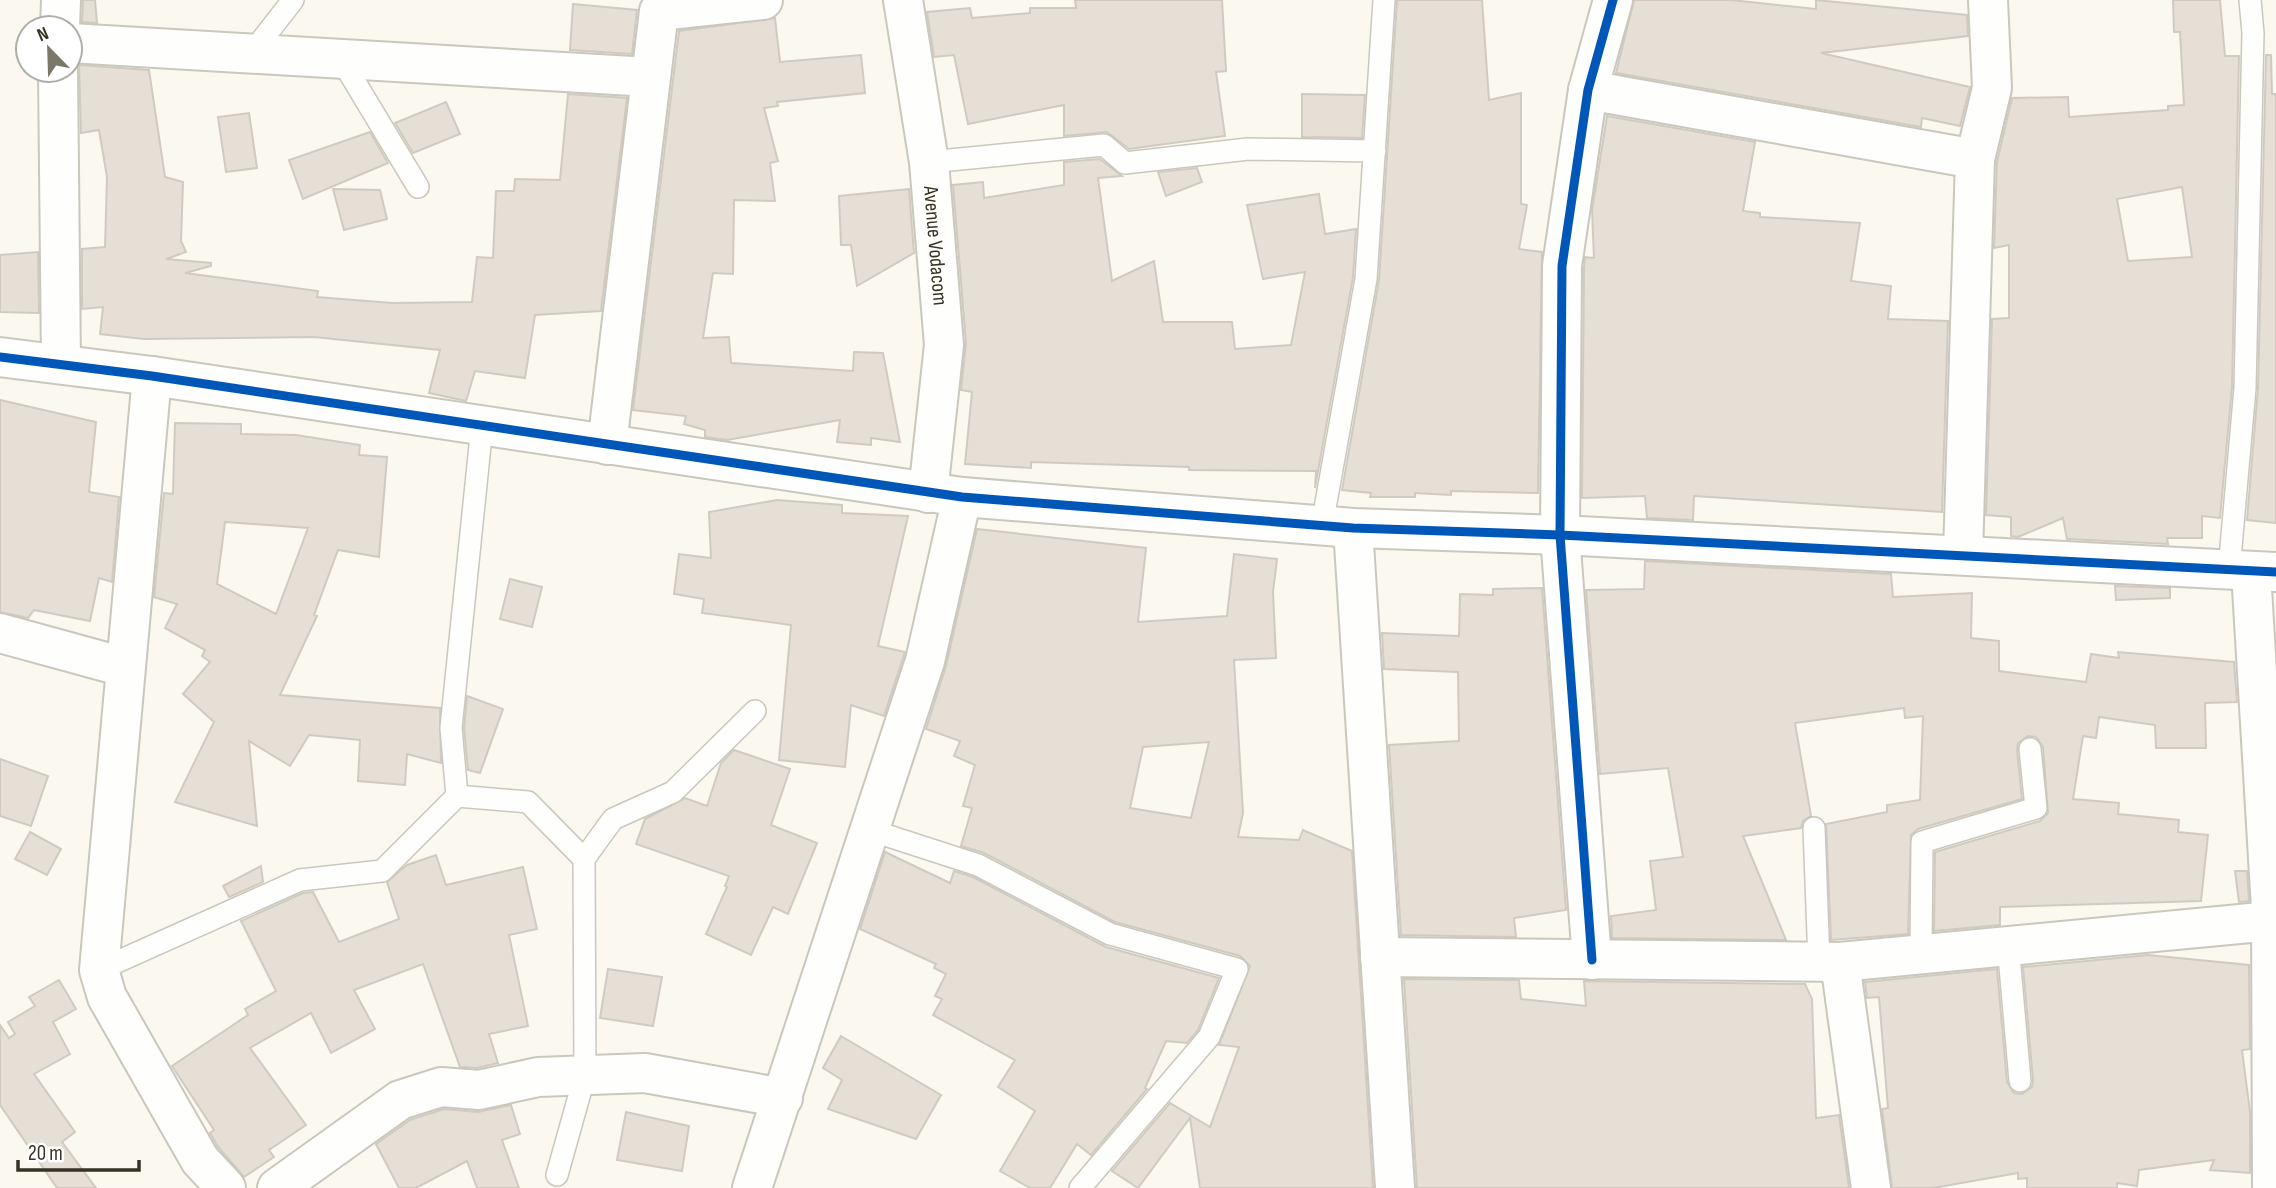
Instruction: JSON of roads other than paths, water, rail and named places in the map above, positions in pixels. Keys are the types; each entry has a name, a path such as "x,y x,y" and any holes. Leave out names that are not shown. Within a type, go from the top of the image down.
{"street":[{"path":"607,444 650,77 653,5 763,0"},
{"name":"Avenue Vodacom","path":"752,1188 925,661 945,495 944,345 929,162 903,0"},
{"path":"1592,960 1560,535 1562,266 1588,90 1613,0"},
{"path":"1964,555 1975,159 1992,88 1988,0"},
{"path":"84,44 650,77"},
{"path":"58,84 61,364"},
{"path":"1588,90 1975,159"},
{"path":"0,357 152,376 945,495 1338,527 1560,535 2252,571 2273,913 2272,1188"},
{"path":"152,376 99,970 107,997 200,1160 226,1188"},
{"path":"1338,527 1380,957 1395,1188"},
{"path":"0,633 124,667"},
{"path":"1380,957 1830,962 2273,913"},
{"path":"1830,962 1871,1188"},
{"path":"277,1188 400,1100 441,1087 479,1090 538,1077 645,1073 783,1098"}],"lane":[{"path":"251,54 293,0"},
{"path":"1338,527 1366,279 1384,0"},
{"path":"2250,0 2253,47 2245,388 2252,571"},
{"path":"341,59 418,187"},
{"path":"929,162 1104,145 1125,163 1248,149 1375,151"},
{"path":"99,970 300,880 382,871 457,796 452,728 482,426"},
{"path":"557,1175 585,1075 584,859 613,819 673,792 755,711"},
{"path":"1922,952 1922,842 2036,808 2030,749"},
{"path":"457,796 528,802 584,859"},
{"path":"1814,828 1830,962"},
{"path":"870,830 978,865 1110,934 1237,969 1209,1037 1080,1188"},
{"path":"2008,944 2020,1081"}]}
